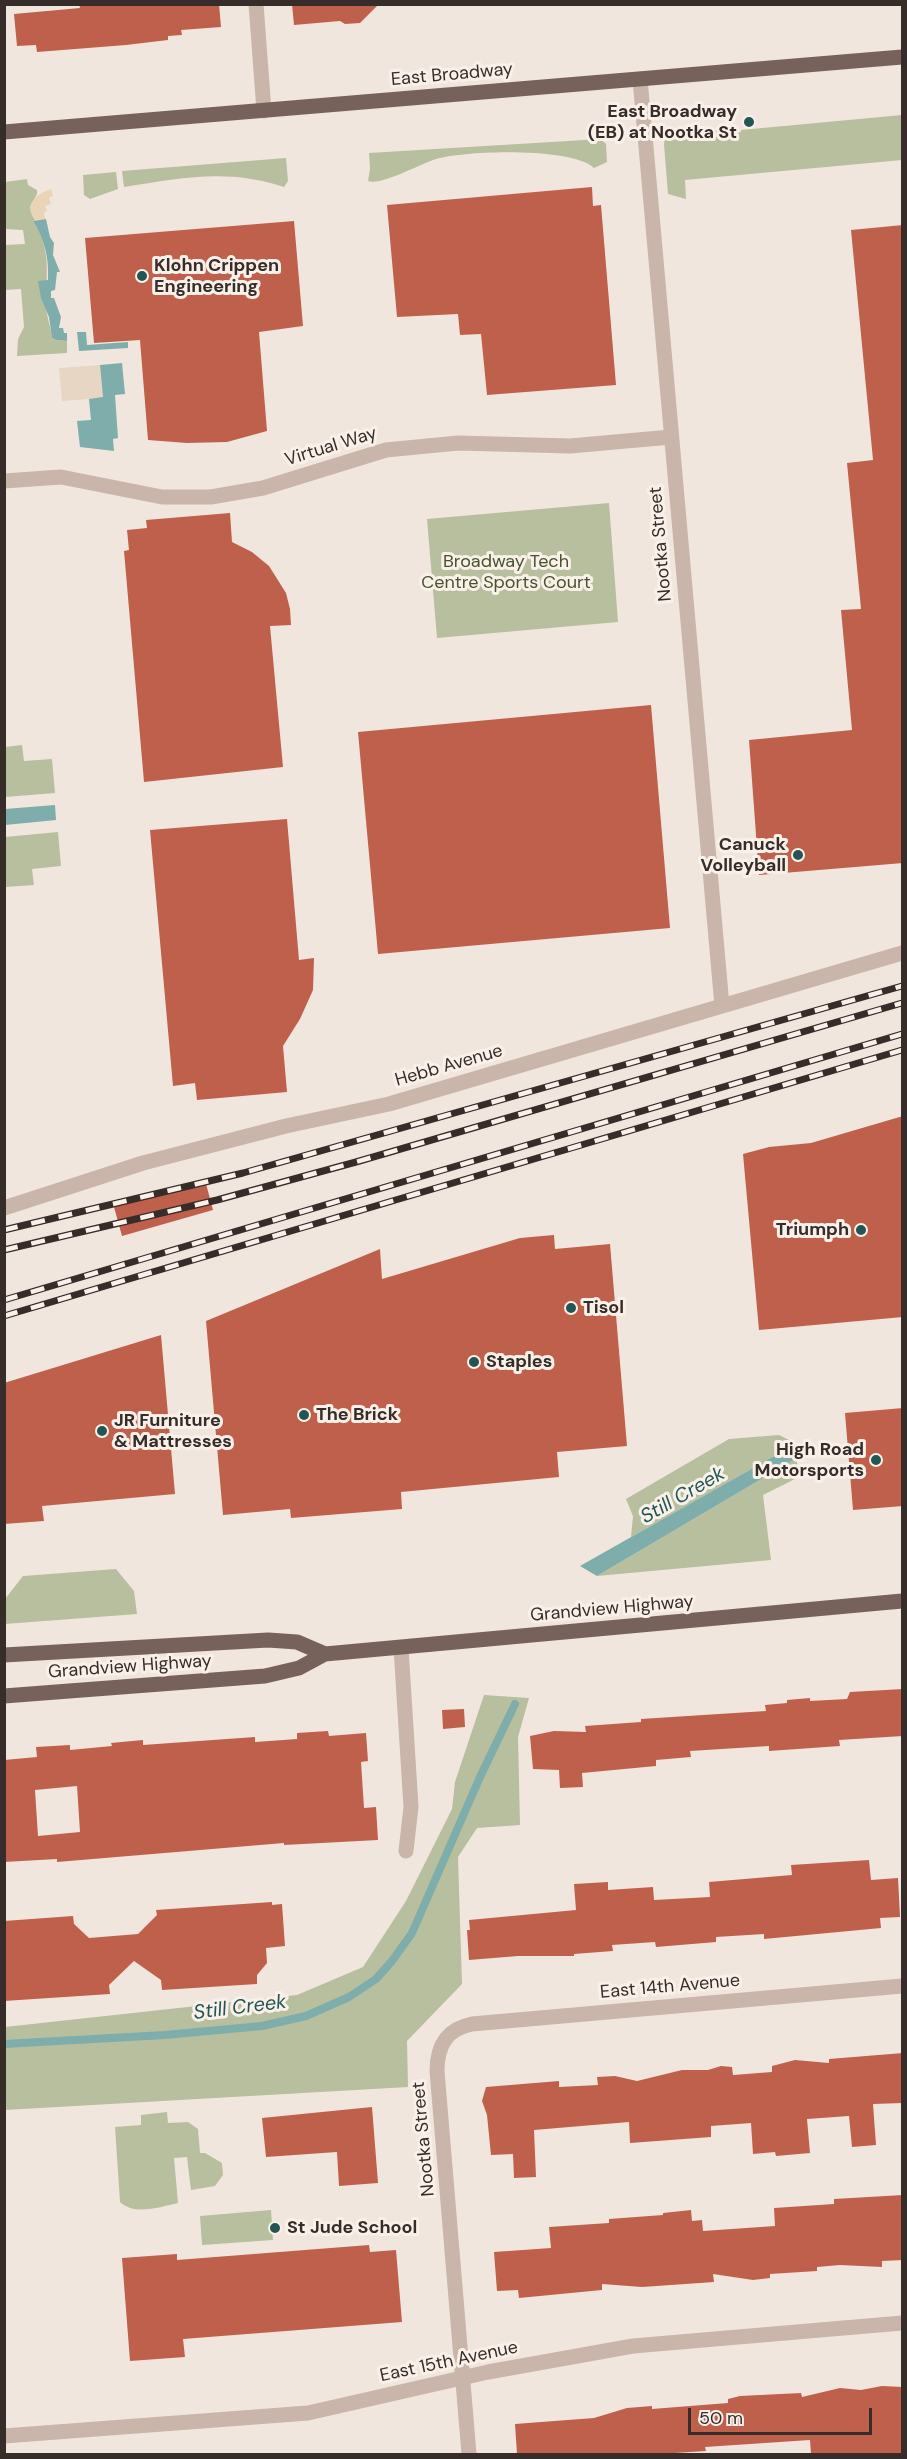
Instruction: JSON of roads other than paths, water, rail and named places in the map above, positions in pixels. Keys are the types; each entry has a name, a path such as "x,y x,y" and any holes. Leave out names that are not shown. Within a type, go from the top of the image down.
{"main road":[{"name":"East Broadway","path":"4,132 903,57"},
{"name":"Grandview Highway","path":"4,1696 265,1676 299,1668 325,1654 903,1601"},
{"name":"Grandview Highway","path":"4,1655 268,1640 297,1642 325,1654"}],"street":[{"path":"256,4 264,111"},
{"name":"Nootka Street","path":"640,79 722,1006"},
{"name":"Virtual Way","path":"4,481 61,477 162,496 211,497 263,488 386,450 458,443 570,447 671,437"},
{"name":"Hebb Avenue","path":"4,1208 143,1162 286,1126 389,1104 903,953"},
{"path":"401,1648 411,1807 406,1851"},
{"name":"East 14th Avenue","path":"445,2037 453,2030 472,2024 903,1986"},
{"name":"Nootka Street","path":"445,2037 439,2050 437,2071 469,2454"},
{"name":"East 15th Avenue","path":"4,2436 308,2413 463,2378 633,2346 903,2323"}],"water":[{"path":"46,219 50,237 54,243 53,255 60,272 57,272 55,290 51,291 51,298 54,298 61,317 59,328 63,328 64,333 67,333 67,341 52,338 49,317 41,298 38,281 48,280 48,264 43,242 33,221"},
{"path":"77,332 86,332 87,345 128,342 128,348 79,351"},
{"path":"122,363 125,394 115,395 118,438 113,439 114,451 80,447 77,421 91,420 89,399 103,397 100,365"},
{"path":"55,805 56,820 5,825 5,809"},
{"path":"790,1447 797,1458 597,1576 580,1566"}],"waterway":[{"name":"Still Creek","path":"4,2044 165,2035 262,2026 306,2016 349,1997 376,1979 412,1933 480,1777 515,1704"}],"railway":[{"path":"4,1230 243,1173 902,986"},
{"path":"4,1250 217,1200 356,1162 902,1003"},
{"path":"4,1300 902,1034"},
{"path":"4,1316 902,1050"}],"place":[{"name":"East Broadway (EB) at Nootka St","path":"749,122"},
{"name":"Klohn Crippen Engineering","path":"142,276"},
{"name":"Canuck Volleyball","path":"798,855"},
{"name":"Triumph","path":"861,1230"},
{"name":"Tisol","path":"571,1308"},
{"name":"Staples","path":"474,1362"},
{"name":"The Brick","path":"304,1415"},
{"name":"JR Furniture & Mattresses","path":"102,1431"},
{"name":"High Road Motorsports","path":"876,1460"},
{"name":"St Jude School","path":"275,2228"}],"park label":[{"name":"Broadway Tech Centre Sports Court","path":"506,572"}]}
